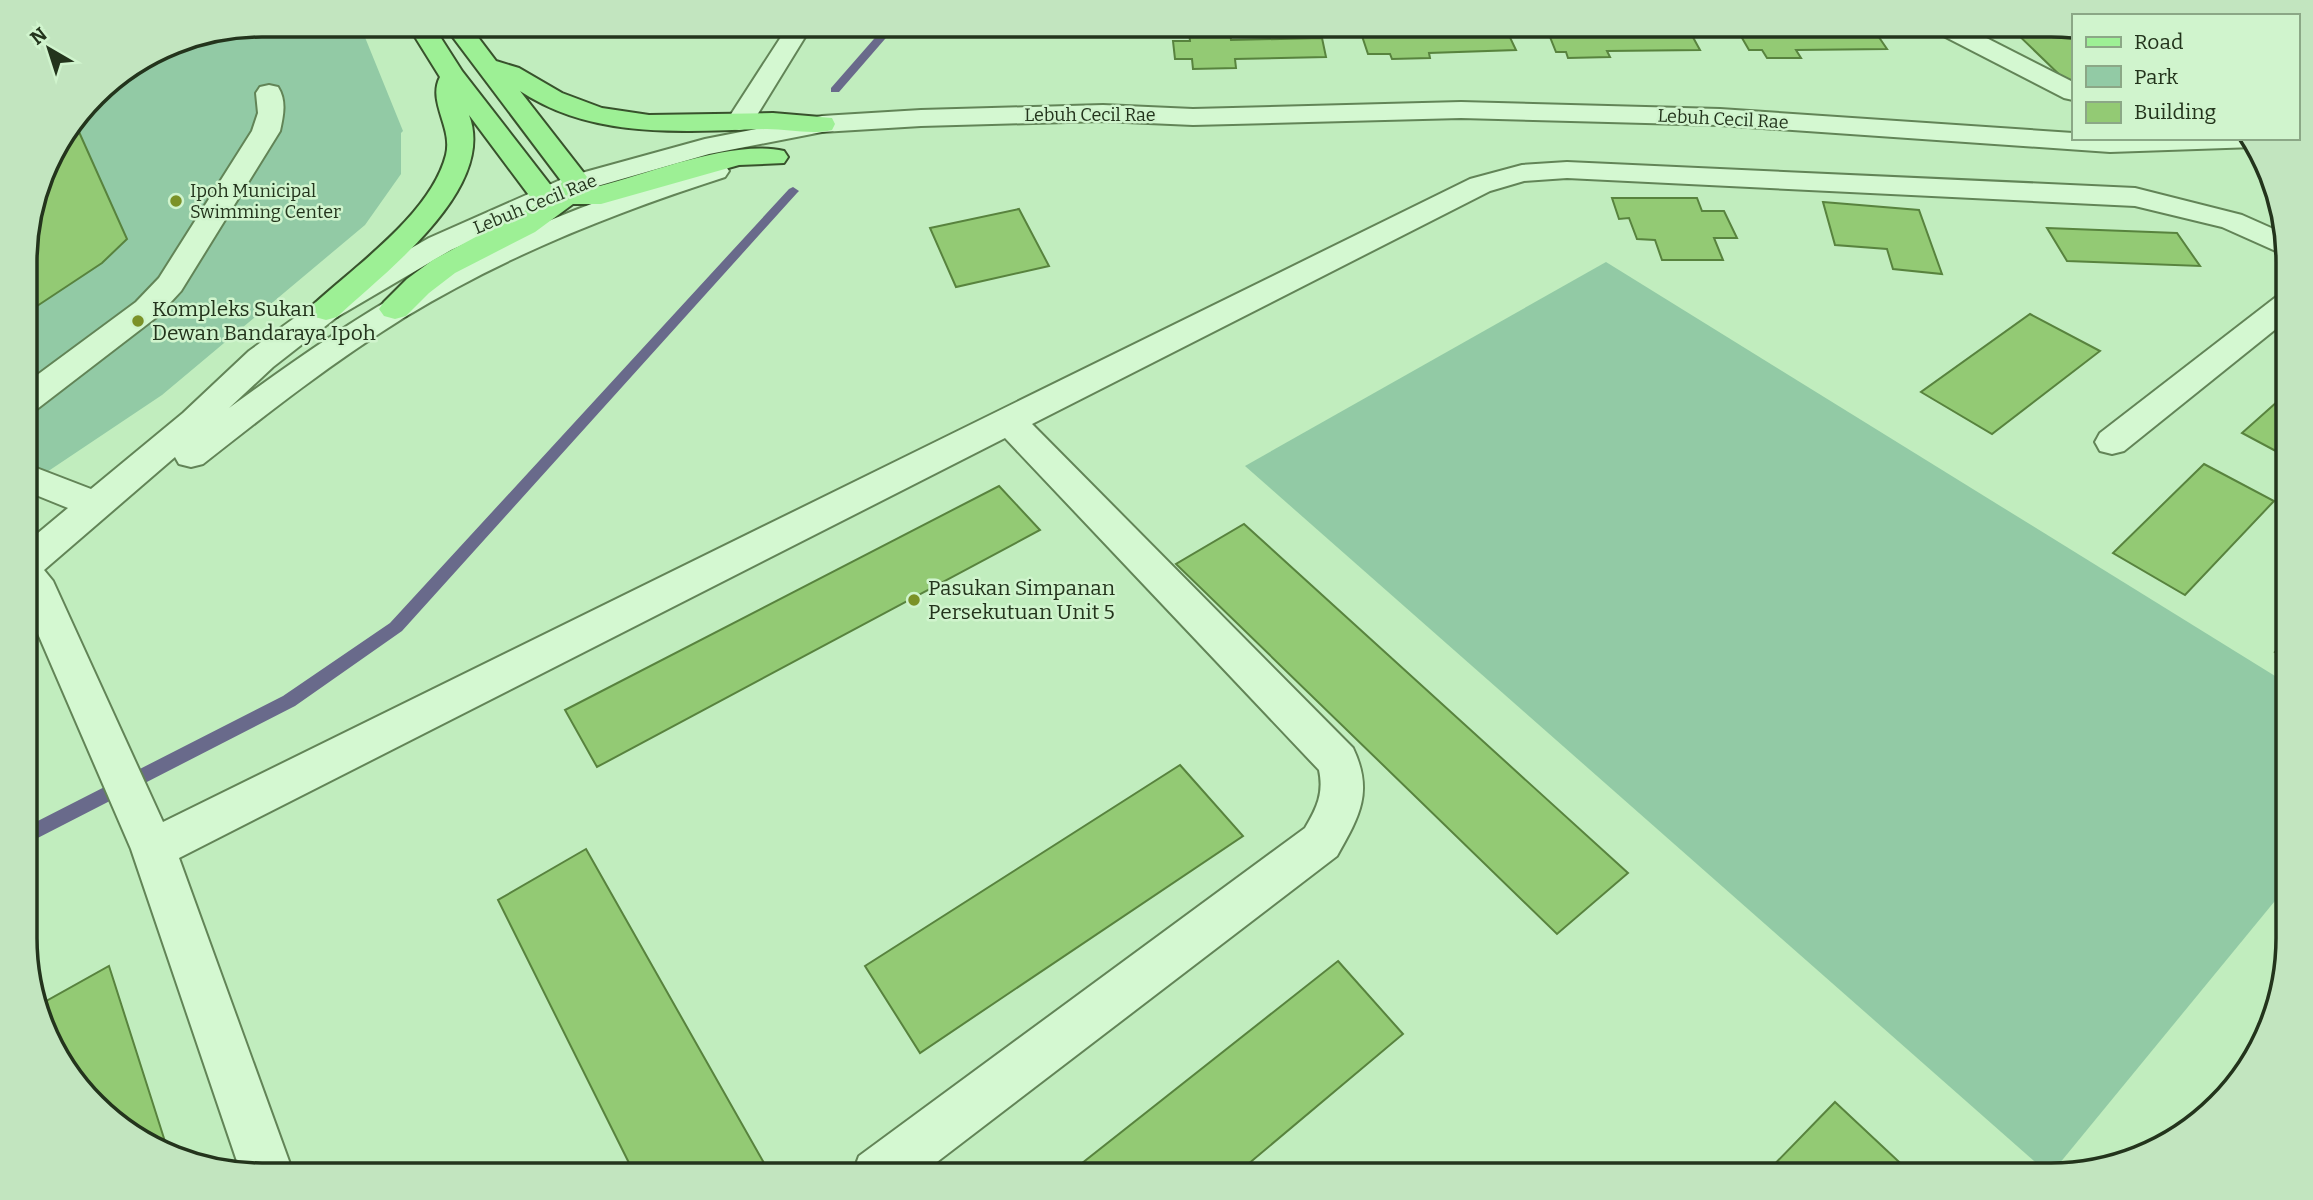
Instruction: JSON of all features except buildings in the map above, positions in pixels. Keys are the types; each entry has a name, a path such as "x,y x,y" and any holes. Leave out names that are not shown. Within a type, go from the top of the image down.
{"main road":[{"path":"427,37 452,75 563,192 601,195 738,157 775,157"},
{"path":"465,37 485,64 563,192"},
{"path":"485,64 515,74 545,95 566,104 623,120 656,124 789,119 822,124"},
{"path":"326,310 422,221 451,177 460,153 461,130 449,98 452,75"},
{"path":"395,309 414,288 461,257 540,218 563,192"}],"street":[{"path":"739,122 793,37"},
{"path":"1965,37 2072,91"},
{"path":"37,392 147,309 170,284 266,131 271,113 269,93"},
{"name":"Lebuh Cecil Rae","path":"37,567 95,505 195,421 261,359 326,310 440,244 563,192 705,147 822,124 1090,113 1193,117 1502,111 1720,117 2110,144 2212,140"},
{"name":"Lebuh Cecil Rae","path":"37,570 338,346 395,309 458,274 578,217 676,183 775,157 846,146 1058,137 1193,117"},
{"path":"147,839 1010,422 1480,185 1522,173 1581,171 2135,197 2232,221 2275,241"},
{"path":"2112,442 2276,313"},
{"path":"894,1163 1321,842 1341,809 1345,781 1338,761 1010,422"},
{"path":"37,481 95,505"},
{"path":"37,596 103,733 147,839 264,1163"}],"green space":[{"name":"Ipoh Municipal Swimming Center","path":"247,37 365,37 403,131 401,174 365,225 162,395 37,479 37,247 44,204 67,149 93,113 113,93 137,75 176,54 204,44"},
{"path":"1606,262 2276,677 2276,900 2060,1163 2036,1163 1245,466"}],"waterway":[{"path":"835,90 882,37"},
{"path":"37,830 289,701 396,627 793,191"}],"place":[{"name":"Ipoh Municipal Swimming Center","path":"176,201"},
{"name":"Kompleks Sukan Dewan Bandaraya Ipoh","path":"138,321"},
{"name":"Pasukan Simpanan Persekutuan Unit 5","path":"914,600"}]}
